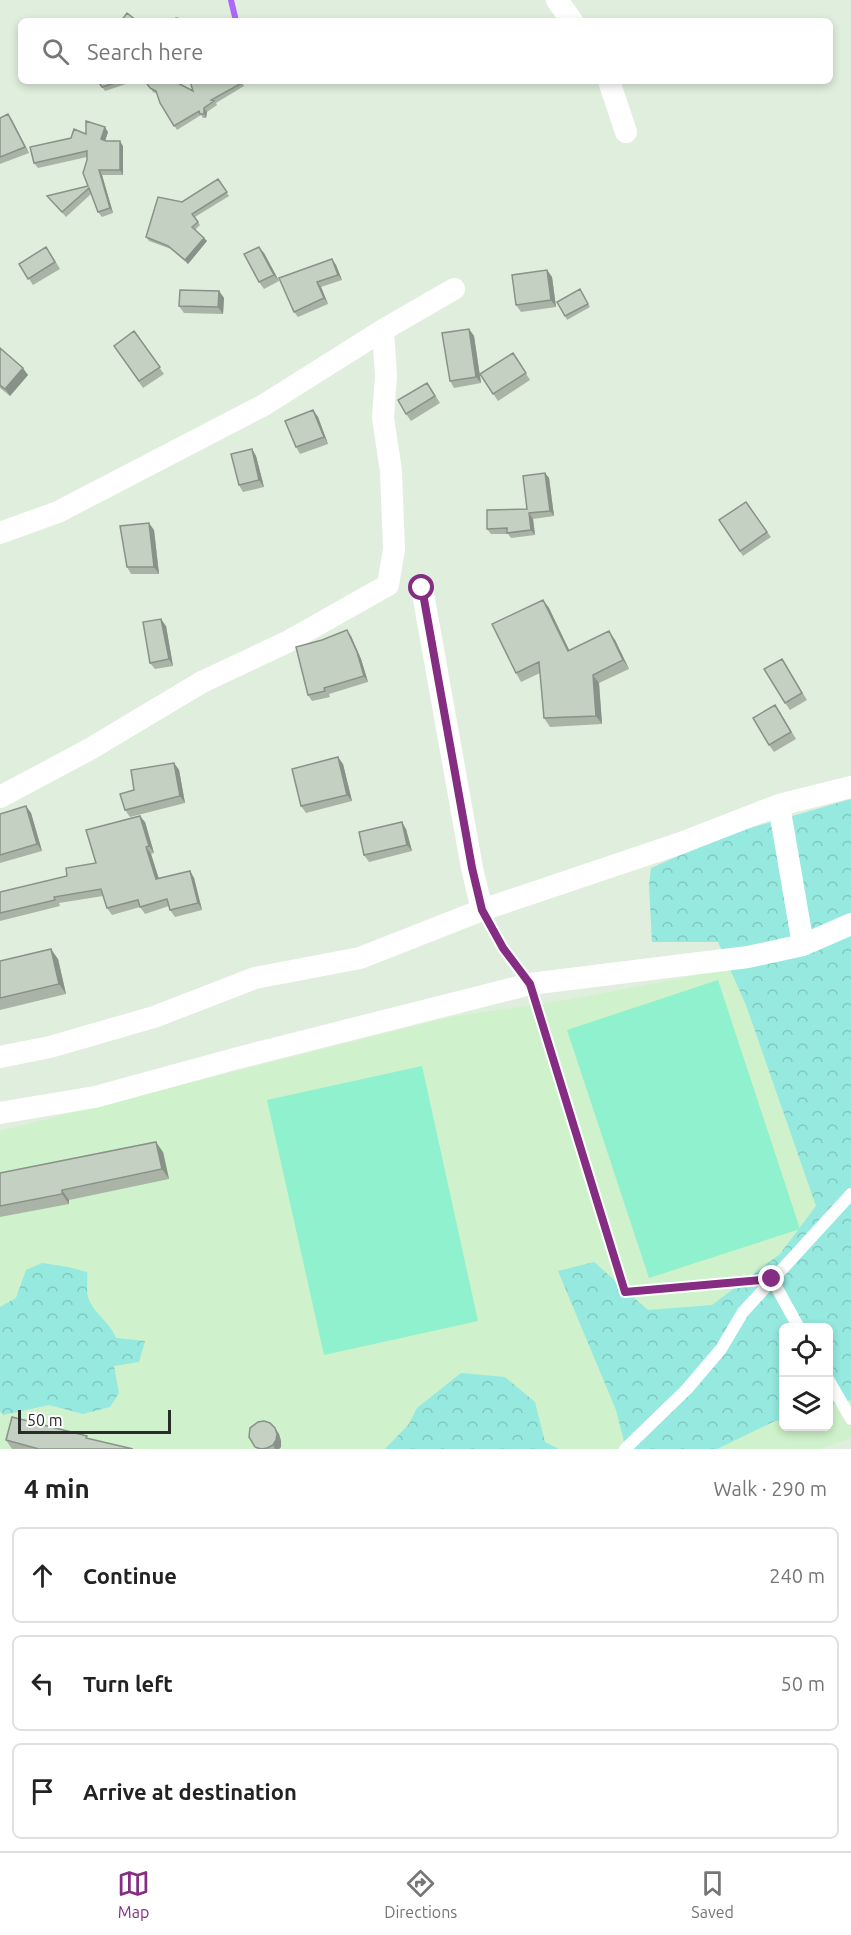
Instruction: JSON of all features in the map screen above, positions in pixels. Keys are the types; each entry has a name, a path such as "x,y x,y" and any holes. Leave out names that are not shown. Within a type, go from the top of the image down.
{"street":[{"path":"557,0 570,18"},
{"path":"610,84 626,132"},
{"path":"0,533 58,512 264,405 454,288"},
{"path":"0,797 90,749 202,682 287,642 388,585 394,549 391,471 383,418 386,376 383,330"},
{"path":"422,588 472,868 482,910"},
{"path":"0,1057 50,1047 154,1017 255,978 360,958 482,910 681,843 778,805 851,787"},
{"path":"778,805 803,945"},
{"path":"0,1113 95,1097 245,1056 530,984 725,960 803,945 851,924"}],"lane":[{"path":"482,910 503,948 530,984 625,1292 772,1279"},
{"path":"625,1449 687,1389 721,1349 743,1312 851,1194"},
{"path":"772,1279 796,1323"},
{"path":"833,1388 851,1419"}],"shaded area":[{"path":"851,944 851,1438 820,1449 0,1449 0,1131 451,1017 560,1001"},
{"path":"718,980 800,1229 649,1278 567,1030"},
{"path":"422,1066 478,1321 324,1355 267,1100"}],"green space":[{"path":"851,799 851,1400 833,1405 833,1323 779,1323 779,1420 717,1449 626,1449 616,1410 558,1271 594,1262 648,1310 712,1305 780,1254 816,1206 746,1005 718,942 652,942 649,885 651,868 726,835"},
{"path":"42,1263 87,1272 87,1294 90,1303 116,1338 145,1341 139,1362 114,1366 119,1393 110,1407 83,1414 49,1405 3,1415 0,1411 0,1307 16,1298 26,1270"},
{"path":"461,1373 505,1377 535,1402 545,1442 559,1449 385,1449 409,1424 417,1408"}],"building":[{"path":"127,13 133,18 123,18"},
{"path":"147,84 180,84 193,91 191,84 240,84 211,100 214,101 204,108 204,114 200,114 199,111 174,126 160,103 156,91"},
{"path":"8,114 25,147 0,157 0,118"},
{"path":"86,121 105,127 101,139 120,141 120,170 99,170 110,208 98,212 89,188 62,212 47,196 88,186 83,173 87,151 34,163 30,147 71,138 74,129 86,134"},
{"path":"218,179 227,192 192,214 198,222 192,227 204,238 185,260 168,246 146,237 158,197 182,202"},
{"path":"46,247 55,262 28,279 19,264"},
{"path":"259,247 274,275 259,282 244,254"},
{"path":"332,259 338,275 317,282 324,298 294,312 279,278"},
{"path":"547,270 551,300 516,305 512,275"},
{"path":"580,289 588,304 565,316 557,302"},
{"path":"180,290 219,291 218,307 179,306"},
{"path":"469,329 476,377 450,381 442,333"},
{"path":"134,331 160,367 139,381 114,346"},
{"path":"0,348 23,368 5,389 0,385"},
{"path":"513,353 526,373 493,394 480,374"},
{"path":"427,383 435,396 406,414 398,400"},
{"path":"313,410 324,437 296,447 285,421"},
{"path":"252,449 259,480 239,485 231,454"},
{"path":"545,473 550,511 529,513 531,530 507,533 507,528 487,529 487,510 527,509 523,476"},
{"path":"746,502 767,532 740,551 719,520"},
{"path":"149,523 154,567 127,567 120,526"},
{"path":"543,600 568,651 609,631 623,660 593,675 596,716 544,718 539,662 516,673 492,624"},
{"path":"161,619 169,659 150,663 143,622"},
{"path":"347,630 364,676 308,695 296,647"},
{"path":"782,659 802,693 785,703 764,669"},
{"path":"775,705 791,732 769,745 753,718"},
{"path":"338,757 347,795 301,806 292,769"},
{"path":"174,763 180,796 125,810 120,794 134,790 131,770"},
{"path":"26,806 37,844 0,855 0,814"},
{"path":"140,816 149,846 146,847 156,879 190,871 198,903 170,910 167,899 140,907 138,900 107,908 101,889 54,897 55,900 0,913 0,892 67,876 66,868 96,863 86,830"},
{"path":"402,822 407,845 364,855 359,832"},
{"path":"51,949 59,984 0,998 0,961"},
{"path":"156,1142 162,1169 62,1190 62,1194 0,1206 0,1173"},
{"path":"12,1417 133,1449 39,1449 6,1440"},
{"path":"264,1421 275,1428 277,1434 273,1445 261,1449 255,1447 249,1437 250,1428"}],"waterway":[{"path":"231,0 235,18"}],"route":[{"path":"422,588 472,868 482,910 503,948 530,984 625,1292 772,1279"}]}
